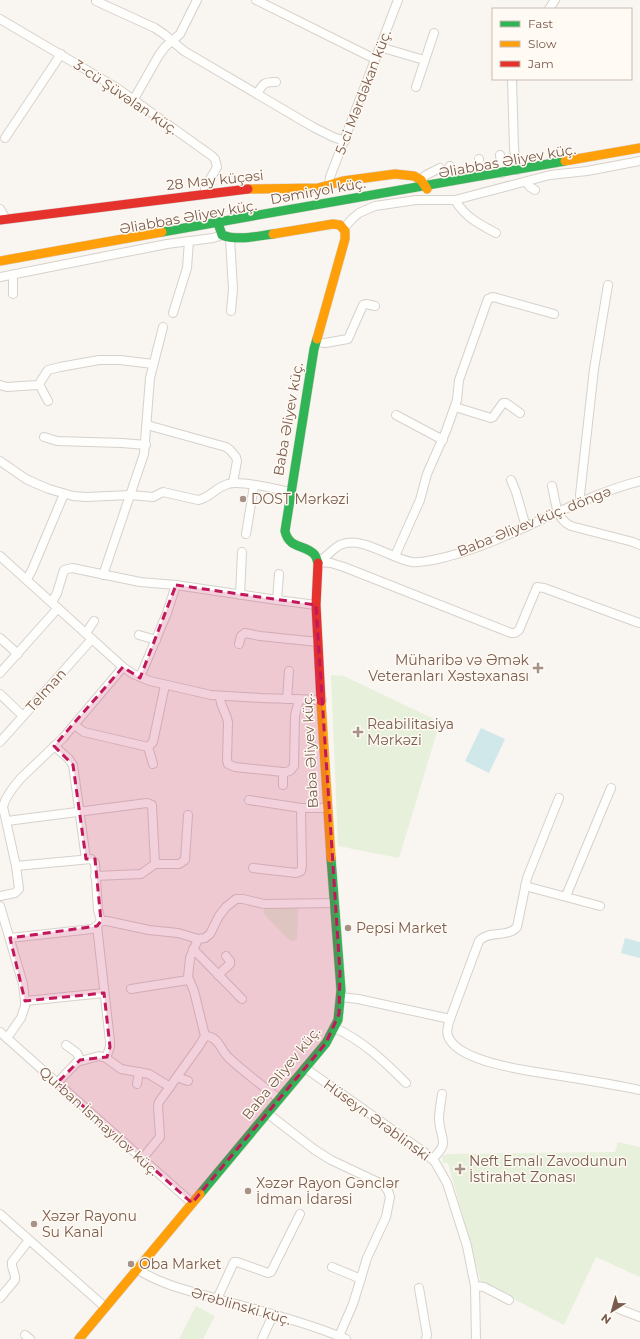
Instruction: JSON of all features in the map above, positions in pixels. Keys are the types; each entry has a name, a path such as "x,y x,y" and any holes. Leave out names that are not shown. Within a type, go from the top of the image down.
{"street":[{"path":"134,99 159,56 183,29 197,0"},
{"path":"256,0 375,59"},
{"name":"5-ci Mərdəkan küç.","path":"329,184 330,177 398,0"},
{"path":"96,1 155,28 184,51 319,130 344,140"},
{"name":"3-cü Şüvəlan küç.","path":"0,19 61,54 134,99 215,159 217,167 205,188 205,194"},
{"path":"416,87 434,33"},
{"path":"380,47 424,60"},
{"path":"5,138 61,54"},
{"path":"512,80 514,148 517,170"},
{"path":"257,94 263,84 267,82 276,82"},
{"name":"Dəmiryol küç.","path":"0,261 640,148"},
{"name":"Əliabbas Əliyev küç.","path":"0,264 224,233 424,185 640,152"},
{"path":"500,155 502,173"},
{"path":"478,159 481,176"},
{"name":"Dəmiryol küç.","path":"344,228 359,213 375,206 416,200 455,200 550,175 587,171 640,162"},
{"path":"450,166 452,181"},
{"path":"424,185 426,175 440,168"},
{"name":"28 May küçəsi","path":"3,219 259,188 311,188 352,179 396,174 411,176 424,185"},
{"path":"526,182 535,190"},
{"path":"455,200 467,216 496,233"},
{"path":"0,209 3,219"},
{"path":"0,277 167,244 213,238 224,233 258,236 332,224 340,225 344,228"},
{"name":"Baba Əliyev küç.","path":"79,1339 326,1043 335,1028 339,1014 341,998 340,972 327,808 316,605 318,562 314,554 293,544 286,536 285,531 290,492 303,426 312,359 345,239 344,228"},
{"path":"224,233 233,289 231,311"},
{"path":"173,313 187,268 190,242"},
{"path":"13,275 13,294"},
{"path":"581,502 580,495 589,406 608,285"},
{"path":"395,556 420,500 430,467 443,440 455,407 459,380 490,297 554,314"},
{"path":"316,342 325,343 348,339 363,305 366,304 375,306"},
{"path":"103,575 142,461 146,445 148,395 153,364 163,327"},
{"path":"0,385 7,387 39,384 48,370 99,360 120,360 153,364"},
{"path":"39,384 48,401"},
{"path":"455,407 491,418 503,403 520,414"},
{"path":"396,415 443,440"},
{"path":"147,425 226,447 236,457 237,461 233,483"},
{"path":"44,437 57,441 146,445"},
{"path":"0,461 26,479 49,489 64,494 86,497 130,495 153,497 163,492 198,500 203,499 224,485 233,483 290,492"},
{"path":"511,480 526,527"},
{"name":"Baba Əliyev küç. döngə","path":"318,562 340,546 347,544 370,546 416,563 440,558 484,544 581,502 624,485 640,481"},
{"path":"246,534 254,486"},
{"path":"552,486 558,512 564,522 571,526 640,545"},
{"path":"27,579 64,494"},
{"path":"240,595 242,552"},
{"path":"0,556 123,668 140,677 165,685 220,696 322,700"},
{"path":"318,562 331,563 344,567 511,633 515,633 519,630 537,587 544,588 639,623"},
{"path":"52,602 57,593 64,570 72,568 140,582 316,605"},
{"path":"277,600 279,574"},
{"path":"140,677 167,613 176,586"},
{"path":"0,673 58,608"},
{"path":"86,633 94,620"},
{"path":"239,644 240,636 245,633 318,642"},
{"path":"139,635 156,640"},
{"path":"0,638 18,654"},
{"name":"Telman","path":"0,742 92,639"},
{"path":"0,896 18,891 16,866 2,801 21,778 74,725 123,668"},
{"path":"287,699 289,671"},
{"path":"148,747 153,742 165,685"},
{"path":"0,694 23,716"},
{"path":"220,696 220,705 228,723 228,764 235,767 284,772 292,770 294,766 296,716 299,699"},
{"path":"74,725 84,732 148,747"},
{"path":"54,746 72,761 86,860"},
{"path":"148,747 153,764"},
{"path":"283,785 284,772"},
{"path":"566,896 611,788"},
{"path":"559,798 527,878 516,927 510,932 484,937 479,941 450,1019 447,1032 449,1039 460,1049 470,1055 492,1062 515,1068 640,1090"},
{"path":"249,800 301,808 327,808"},
{"path":"7,821 149,804 152,808 154,864"},
{"path":"253,868 296,873 301,871 301,808"},
{"path":"95,876 141,874 154,864 179,864 185,860 188,815"},
{"path":"16,866 91,859 95,863 104,993 110,1047 106,1058"},
{"path":"525,886 600,906"},
{"path":"10,938 92,929 99,924 114,922 198,939 208,937 222,911 236,899 243,899 264,904 334,903"},
{"path":"0,906 23,984 25,1001 25,1006 20,1018 7,1038"},
{"path":"142,1159 160,1137 158,1106 203,1041 204,1036 194,990 188,980 188,966 193,949 198,939"},
{"path":"193,949 242,999"},
{"path":"218,975 230,964 230,961 226,956"},
{"path":"130,989 188,980"},
{"path":"25,1001 104,993"},
{"path":"341,998 358,999 450,1019"},
{"path":"335,1028 372,1050 406,1083"},
{"name":"Qurban İsmayılov küç.","path":"0,1032 192,1203"},
{"path":"204,1036 212,1038 218,1042 228,1057 279,1099"},
{"path":"66,1045 77,1053 80,1060"},
{"path":"57,1083 72,1065 80,1060 99,1056 106,1058 122,1069 149,1074 170,1087"},
{"name":"Hüseyn Ərəblinski","path":"305,1068 424,1152 432,1159 444,1176 452,1195 467,1246 475,1286 476,1339"},
{"path":"137,1084 139,1072"},
{"path":"177,1077 188,1081"},
{"path":"432,1159 440,1152 443,1145 439,1119 442,1094"},
{"path":"267,1113 326,1157 384,1185 390,1197 388,1211 382,1229 367,1258 342,1338"},
{"path":"0,1214 105,1307"},
{"path":"217,1299 234,1262 268,1273 271,1272 300,1214"},
{"path":"0,1298 15,1280 12,1262 29,1240"},
{"path":"332,1267 361,1279"},
{"name":"Ərəblinski küç.","path":"137,1269 164,1283 273,1315 326,1336 342,1338"},
{"path":"475,1286 484,1287 508,1300"},
{"path":"419,1288 427,1335 426,1339"},
{"path":"619,1309 640,1317"},
{"path":"262,1339 273,1315"}],"highlighted area":[{"path":"176,585 316,605 340,972 339,1014 326,1043 192,1203 57,1083 80,1060 107,1057 110,1047 104,993 25,1001 10,938 97,926 101,921 95,859 86,859 73,765 54,746 123,667 140,678"}],"green space":[{"path":"331,675 344,676 440,722 399,858 338,846"},
{"path":"267,907 298,908 297,939 294,941 289,940 265,915 263,911"},
{"path":"618,1142 640,1147 640,1277 596,1257 564,1325 481,1282 448,1163 443,1163 442,1156 448,1154 615,1152"},
{"path":"196,1306 215,1316 203,1339 179,1339"}],"water":[{"path":"481,728 505,739 489,773 465,761"},
{"path":"625,938 640,942 640,958 621,953"}],"traffic: fast":[{"path":"162,232 565,161"},
{"path":"219,226 222,235 234,238 247,238 273,234"},
{"path":"317,339 314,349 285,531 287,537 293,544 314,554 318,563"},
{"path":"200,1194 326,1043 338,1020 341,990 331,858"}],"traffic: slow":[{"path":"565,161 640,148"},
{"path":"248,189 318,188 343,181 395,174 414,176 421,180 427,189"},
{"path":"273,234 333,224 340,225 345,231 345,239 317,339"},
{"path":"0,261 162,232"},
{"path":"321,701 331,858"},
{"path":"79,1339 200,1194"}],"traffic: jam":[{"path":"0,220 248,189"},
{"path":"318,563 316,605 321,701"}],"place":[{"name":"DOST Mərkəzi","path":"243,499"},
{"name":"Müharibə və Əmək Veteranları Xəstəxanası","path":"538,668"},
{"name":"Reabilitasiya Mərkəzi","path":"358,732"},
{"name":"Pepsi Market","path":"348,928"},
{"name":"Neft Emalı Zavodunun İstirahət Zonası","path":"460,1169"},
{"name":"Xəzər Rayon Gənclər İdman İdarəsi","path":"248,1191"},
{"name":"Xəzər Rayonu Su Kanal","path":"34,1224"},
{"name":"Oba Market","path":"131,1264"}]}
